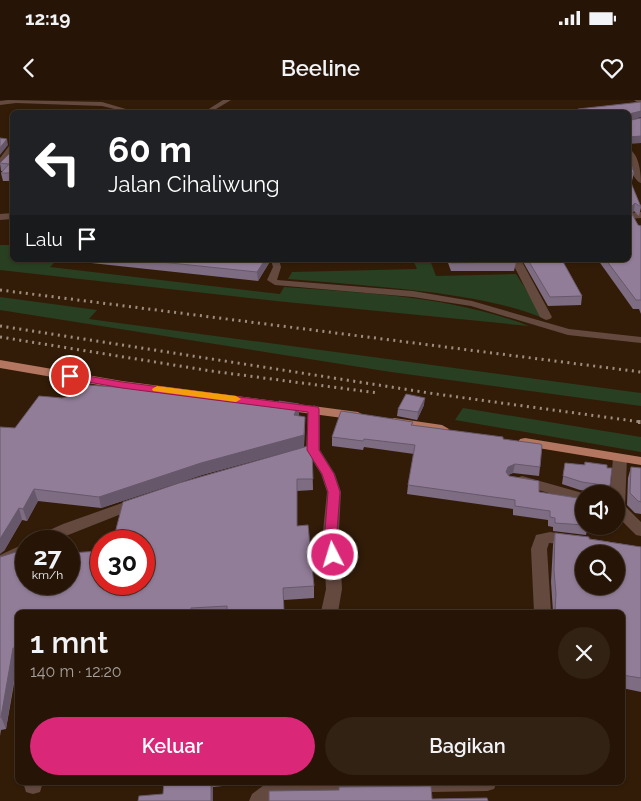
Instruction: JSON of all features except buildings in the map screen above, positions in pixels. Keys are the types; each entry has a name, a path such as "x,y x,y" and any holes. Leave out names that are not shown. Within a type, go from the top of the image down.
{"highway":[{"path":"0,364 122,385 314,409 457,432"},
{"path":"515,441 641,462"}],"street":[{"path":"210,110 228,100"},
{"path":"637,100 641,103"},
{"path":"0,103 16,101 103,102 128,110"},
{"path":"0,163 10,150"},
{"path":"631,156 640,177"},
{"path":"517,262 546,317"},
{"path":"314,409 313,450 328,474 334,492 331,531 334,589 330,610"},
{"path":"295,455 313,450"},
{"path":"618,485 620,458"},
{"path":"513,480 535,482 575,495"},
{"path":"64,530 149,498"},
{"path":"625,514 641,531"},
{"path":"542,610 539,549 542,539 558,538 585,542"},
{"path":"0,562 15,554"},
{"path":"259,801 272,791 314,785"}],"lane":[{"path":"276,262 277,267 271,280 275,282 421,296 472,304 568,332 641,340"}],"green space":[{"path":"0,245 10,245 10,262 55,262 50,267 280,294 284,287 377,294 469,308 529,326 276,301 0,270"},
{"path":"414,262 431,262 436,276 516,274 545,319 505,306 437,293 288,279 292,272 417,269"},
{"path":"0,297 97,310 89,319 641,393 641,406 391,372 0,310"},
{"path":"463,408 641,437 641,452 455,420"}],"railway":[{"path":"0,290 641,372"},
{"path":"0,326 436,394 641,422 638,422"},
{"path":"0,337 211,371 378,393"}],"slow traffic":[{"path":"157,389 236,399"}],"route":[{"path":"70,376 122,385 314,409 313,450 328,474 334,492 331,531 333,555"}]}
